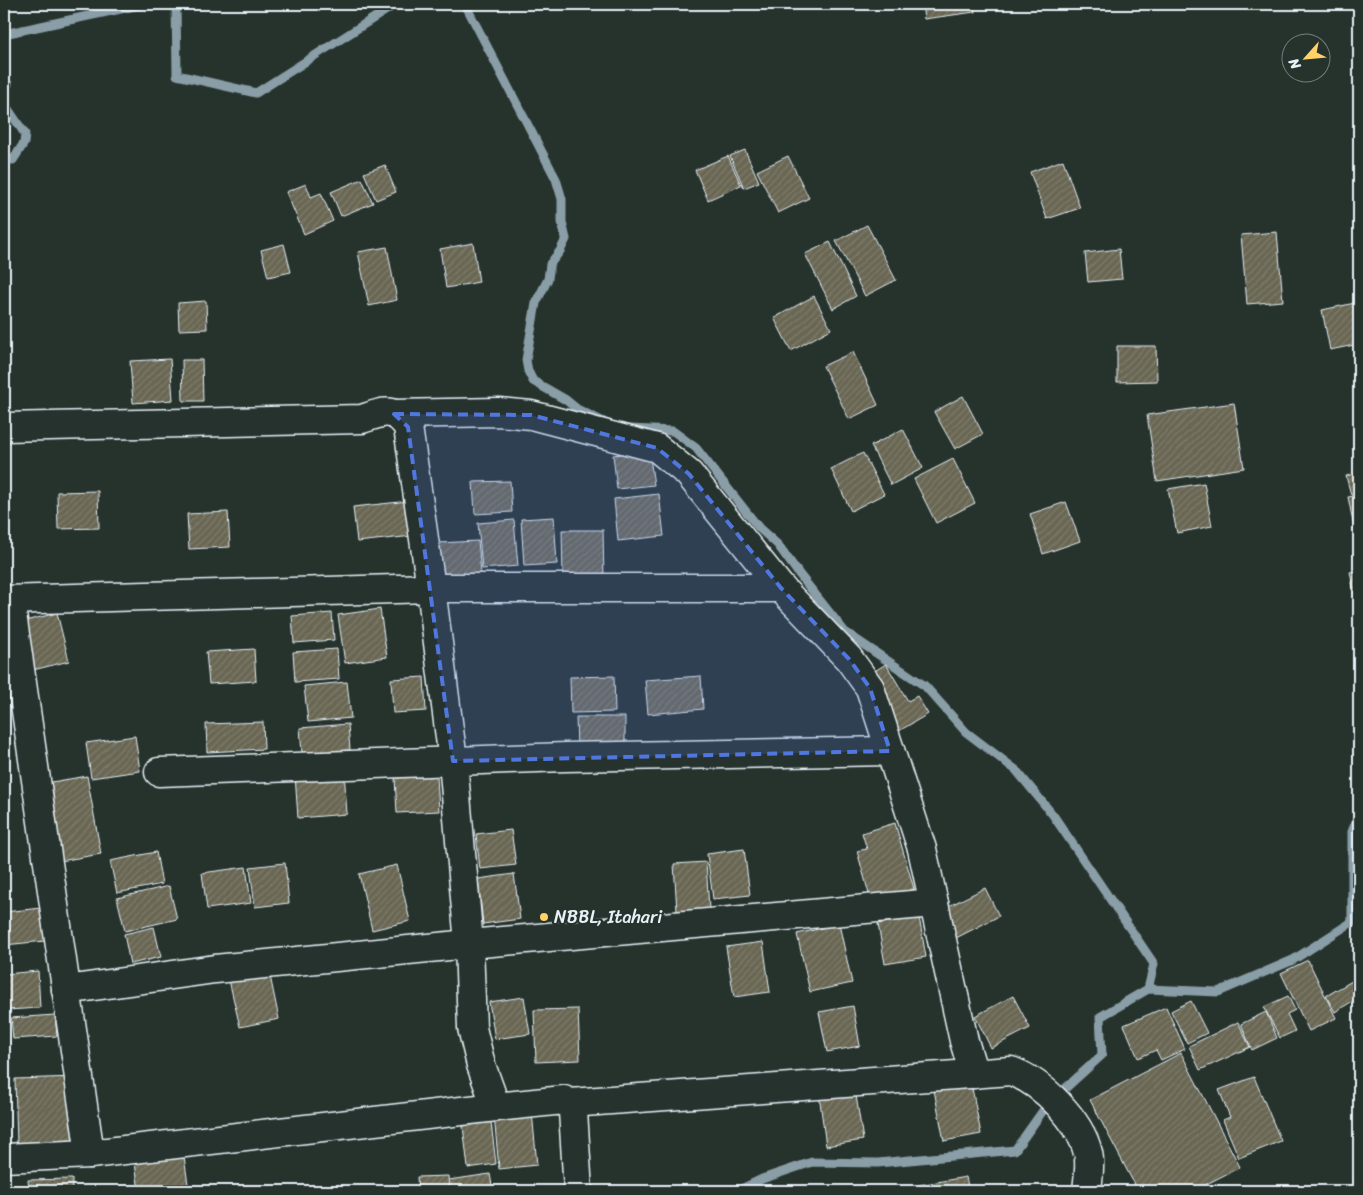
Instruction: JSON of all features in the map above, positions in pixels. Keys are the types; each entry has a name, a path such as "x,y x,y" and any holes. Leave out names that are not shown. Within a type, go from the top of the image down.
{"street":[{"path":"4,428 362,419 384,411 394,414 403,420 408,427 453,761 469,944 472,1028 481,1065 496,1108"},
{"path":"394,414 499,412 532,415 657,448 689,474 781,588 849,659 870,688 922,849 964,1042 974,1074"},
{"path":"90,1154 7,600 431,588 781,588"},
{"path":"159,772 453,761 890,751"},
{"path":"66,990 215,969 469,944 934,903"},
{"path":"570,1104 614,1099 1011,1071 1023,1075 1042,1088 1062,1109 1082,1136 1088,1154 1087,1191"},
{"path":"4,1158 90,1154 564,1100 570,1104 573,1111 578,1191"}],"highlighted area":[{"path":"394,414 531,415 657,448 689,474 781,588 849,659 870,688 890,751 453,761 408,427"}],"building":[{"path":"922,4 974,4 975,12 924,19"},
{"path":"745,150 759,182 744,188 730,156"},
{"path":"728,156 741,185 708,200 695,170"},
{"path":"788,156 809,198 778,213 757,171"},
{"path":"1063,160 1080,208 1047,219 1030,172"},
{"path":"385,165 396,192 376,200 364,173"},
{"path":"362,179 373,203 341,216 331,192"},
{"path":"306,184 311,197 321,193 333,221 304,234 286,192"},
{"path":"867,225 896,280 865,296 836,241"},
{"path":"1277,232 1283,301 1247,304 1241,235"},
{"path":"830,242 856,296 833,309 805,254"},
{"path":"473,243 479,282 446,288 440,249"},
{"path":"284,244 291,272 268,277 261,250"},
{"path":"387,247 397,300 369,306 358,252"},
{"path":"1119,249 1122,279 1088,282 1085,253"},
{"path":"814,296 831,329 791,351 774,318"},
{"path":"206,301 207,329 179,330 178,303"},
{"path":"1355,303 1359,323 1359,344 1330,350 1322,310"},
{"path":"1117,346 1156,346 1157,381 1117,382"},
{"path":"853,352 878,405 849,419 823,366"},
{"path":"170,359 173,400 133,403 130,361"},
{"path":"182,360 202,360 203,401 183,401"},
{"path":"963,396 983,434 955,449 934,412"},
{"path":"1234,403 1244,468 1157,481 1147,415"},
{"path":"903,429 923,468 891,485 871,446"},
{"path":"649,451 654,485 617,489 613,455"},
{"path":"863,453 884,494 851,511 831,469"},
{"path":"953,459 975,503 936,523 914,479"},
{"path":"1359,473 1359,493 1351,495 1346,476"},
{"path":"510,481 512,512 475,514 473,482"},
{"path":"1204,483 1212,526 1177,533 1168,489"},
{"path":"98,491 99,528 58,529 57,492"},
{"path":"659,494 664,536 618,541 614,499"},
{"path":"1359,495 1359,537 1356,537 1348,497"},
{"path":"409,501 413,536 357,542 353,507"},
{"path":"1066,502 1080,541 1043,554 1030,514"},
{"path":"228,512 230,547 189,549 187,514"},
{"path":"554,517 557,564 524,566 521,519"},
{"path":"514,520 518,566 482,569 478,523"},
{"path":"562,530 603,530 604,578 563,578"},
{"path":"478,541 481,574 440,576 438,543"},
{"path":"1359,570 1359,602 1356,602 1350,572"},
{"path":"380,609 387,657 345,663 338,615"},
{"path":"57,613 69,661 29,671 17,623"},
{"path":"332,613 334,640 294,643 292,616"},
{"path":"254,649 256,681 209,684 206,652"},
{"path":"337,649 339,679 295,682 293,652"},
{"path":"886,664 908,701 917,696 928,714 897,732 865,677"},
{"path":"614,676 615,712 571,713 570,677"},
{"path":"701,676 703,709 648,714 645,680"},
{"path":"424,677 426,711 393,713 391,679"},
{"path":"347,682 351,718 308,722 304,686"},
{"path":"576,717 625,717 625,747 577,748"},
{"path":"263,722 264,749 207,752 206,724"},
{"path":"348,724 350,750 302,753 300,728"},
{"path":"135,736 140,771 91,778 86,743"},
{"path":"344,771 347,814 298,818 295,775"},
{"path":"87,776 101,854 60,861 46,783"},
{"path":"437,776 439,811 397,813 395,778"},
{"path":"895,823 914,889 871,901 857,851 867,849 862,833"},
{"path":"511,830 516,865 480,869 476,834"},
{"path":"744,849 750,895 713,899 707,854"},
{"path":"156,852 162,884 117,893 110,861"},
{"path":"706,862 709,909 677,911 674,864"},
{"path":"285,863 289,903 255,907 250,867"},
{"path":"397,865 410,921 372,930 359,874"},
{"path":"246,867 251,903 207,909 202,873"},
{"path":"514,874 520,919 483,924 478,879"},
{"path":"169,886 177,919 125,931 117,898"},
{"path":"985,888 999,916 954,939 939,911"},
{"path":"42,908 45,941 4,945 4,912"},
{"path":"919,917 926,957 885,964 878,924"},
{"path":"839,924 852,983 810,992 797,934"},
{"path":"154,927 161,957 130,964 124,934"},
{"path":"763,942 770,992 734,997 726,947"},
{"path":"1308,960 1336,1018 1309,1031 1281,973"},
{"path":"38,971 40,1008 7,1010 5,974"},
{"path":"269,971 279,1019 240,1027 229,980"},
{"path":"1352,981 1359,993 1359,997 1335,1012 1326,996"},
{"path":"1013,996 1030,1028 991,1048 975,1016"},
{"path":"1288,996 1295,1010 1287,1014 1295,1031 1280,1038 1264,1007"},
{"path":"524,997 530,1034 495,1039 489,1002"},
{"path":"1191,1001 1207,1033 1187,1043 1171,1011"},
{"path":"853,1006 860,1046 827,1052 819,1012"},
{"path":"1166,1007 1185,1049 1161,1060 1156,1050 1138,1058 1124,1025"},
{"path":"578,1009 580,1060 536,1062 534,1010"},
{"path":"1266,1012 1277,1038 1252,1050 1241,1024"},
{"path":"55,1015 57,1036 13,1039 11,1018"},
{"path":"4,1016 8,1056 4,1057"},
{"path":"1238,1022 1250,1047 1200,1070 1189,1046"},
{"path":"1181,1053 1240,1167 1193,1191 1138,1191 1090,1100"},
{"path":"76,1077 78,1142 17,1144 15,1079"},
{"path":"1254,1077 1281,1141 1239,1158 1223,1120 1230,1117 1219,1090"},
{"path":"970,1078 981,1134 944,1141 933,1085"},
{"path":"855,1089 863,1140 826,1146 819,1094"},
{"path":"532,1112 537,1165 499,1169 494,1115"},
{"path":"491,1122 496,1164 468,1168 463,1126"},
{"path":"183,1150 189,1191 139,1191 134,1156"},
{"path":"490,1174 493,1191 451,1191 449,1180"},
{"path":"448,1176 449,1191 418,1191 417,1177"},
{"path":"966,1177 969,1191 920,1191 919,1185"},
{"path":"72,1179 72,1191 29,1191 28,1180"},
{"path":"1015,1189 1015,1191 991,1191"}],"waterway":[{"path":"4,34 144,4"},
{"path":"176,4 177,75 256,93 396,4"},
{"path":"465,4 556,179 562,199 562,222 566,239 550,264 548,279 536,303 526,360 528,371 533,381 566,400 577,409 608,424"},
{"path":"4,80 8,84 4,94"},
{"path":"4,103 25,134 24,143 13,160 4,158"},
{"path":"630,429 673,431 696,448 759,528 778,545 845,632 925,686 966,732 1016,770 1053,815 1154,964 1148,989"},
{"path":"737,1191 762,1179 812,1162 878,1163 1015,1150 1047,1105 1102,1055 1100,1017 1148,989 1218,992 1293,960 1352,922 1352,832 1359,814"}],"place":[{"name":"NBBL, Itahari","path":"544,917"}]}
